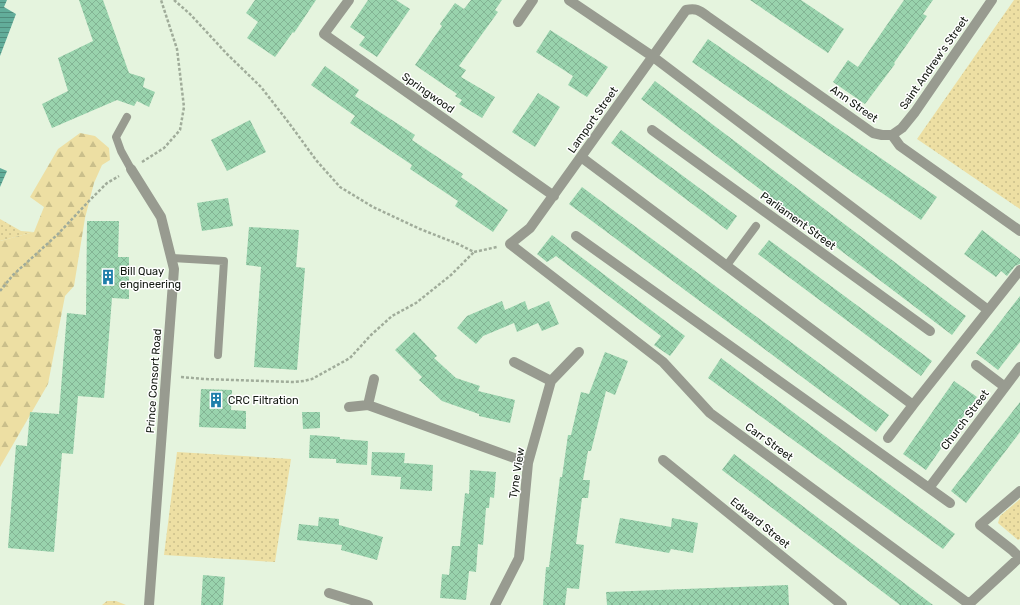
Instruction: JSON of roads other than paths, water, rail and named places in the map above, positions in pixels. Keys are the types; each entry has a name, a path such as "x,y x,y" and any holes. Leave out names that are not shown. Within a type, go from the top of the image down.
{"street":[{"name":"Springwood","path":"349,0 324,34 554,196"},
{"path":"518,22 533,0"},
{"path":"569,0 652,56 988,310"},
{"name":"Saint Andrew's Street","path":"892,135 902,128 915,112 992,0"},
{"name":"Lamport Street","path":"510,244 530,228 686,10 693,8"},
{"name":"Ann Street","path":"693,8 699,10 873,133 892,135"},
{"name":"Parliament Street","path":"652,130 930,331"},
{"path":"892,135 900,146 1020,231"},
{"path":"581,157 913,405"},
{"name":"Prince Consort Road","path":"131,169 161,217 174,269 149,605"},
{"path":"576,236 950,503"},
{"name":"Carr Street","path":"510,244 663,362 710,413 969,604 1020,557"},
{"path":"888,438 1020,270"},
{"name":"Tyne View","path":"494,605 519,558 528,463 551,381 579,352"},
{"path":"514,362 551,381"},
{"path":"976,365 1005,387"},
{"name":"Church Street","path":"929,488 1020,367"},
{"path":"368,405 374,379"},
{"path":"349,407 368,405 528,463"},
{"name":"Edward Street","path":"663,460 841,605"},
{"path":"1020,490 980,525 1020,557"},
{"path":"329,593 368,605"}],"lane":[{"path":"126,117 116,137 131,169"},
{"path":"727,265 756,226"},
{"path":"172,258 224,261 218,355"}],"water":[{"path":"0,0 7,0 4,7 16,14 0,56"},
{"path":"0,168 7,171 0,187"}],"place":[{"name":"Bill Quay engineering","path":"108,277"},
{"name":"CRC Filtration","path":"216,400"}]}
